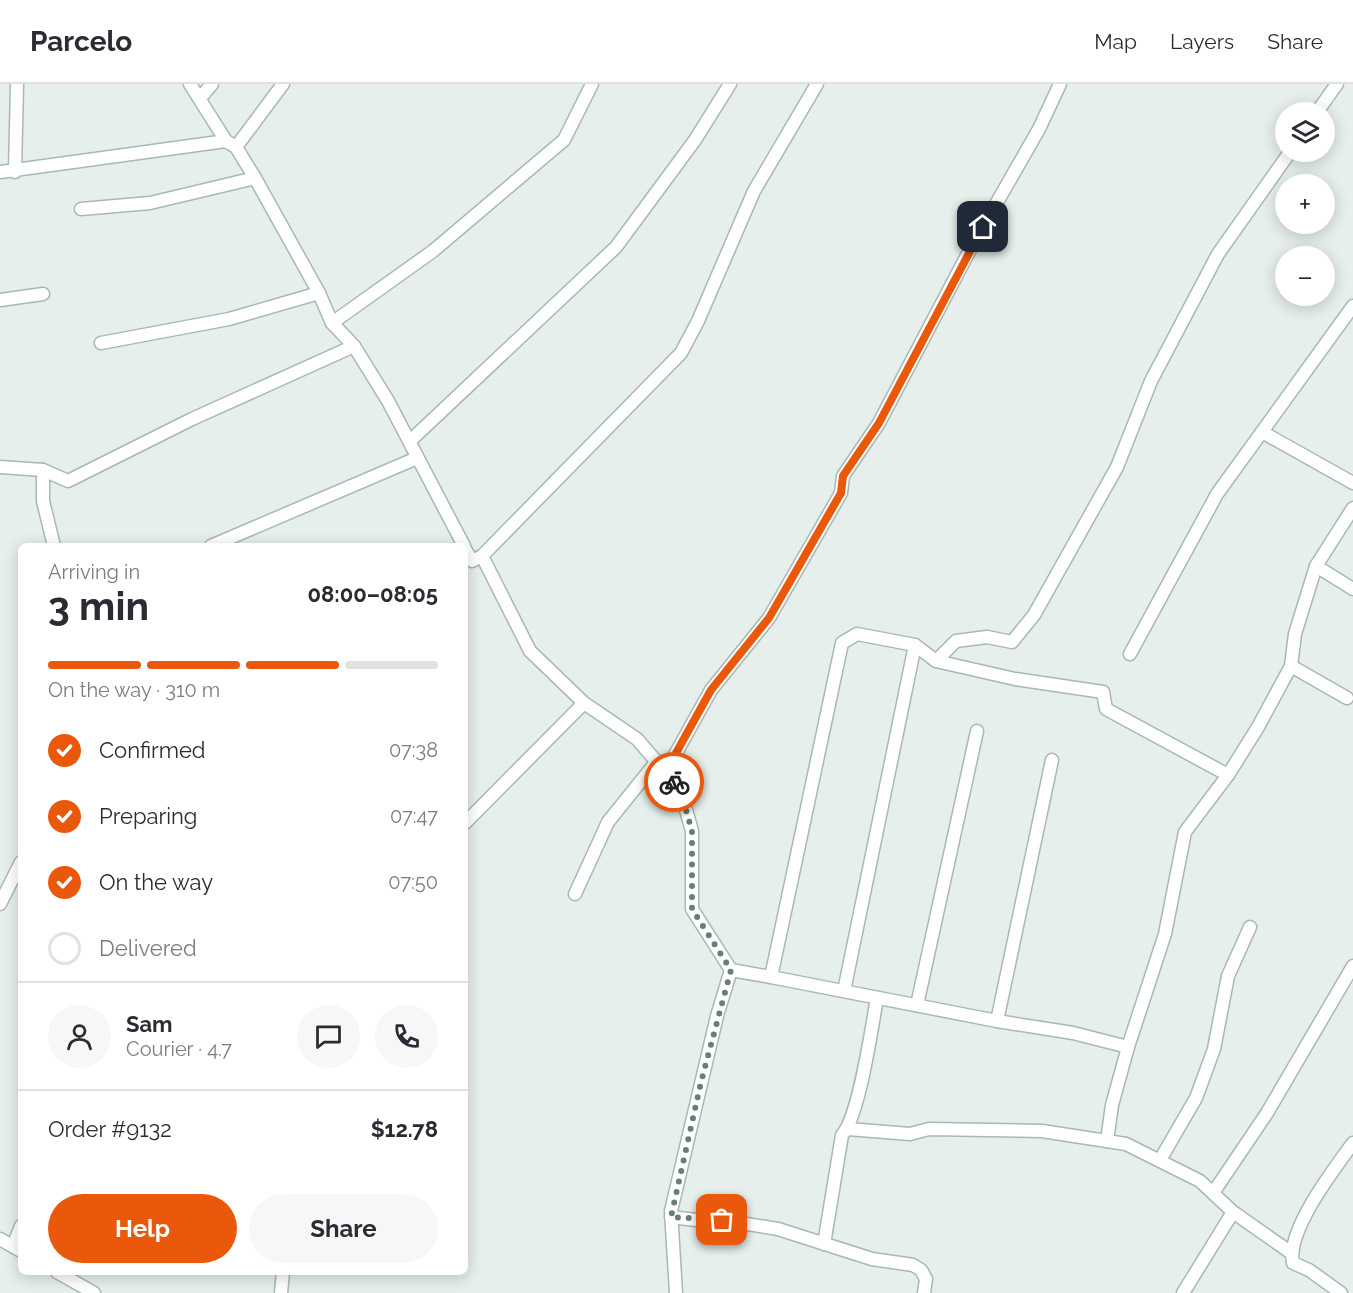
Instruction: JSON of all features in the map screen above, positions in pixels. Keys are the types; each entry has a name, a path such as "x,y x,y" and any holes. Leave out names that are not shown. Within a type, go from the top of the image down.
{"street":[{"path":"15,172 16,84"},
{"path":"190,84 255,178 319,293 332,323 354,346 410,441 462,543"},
{"path":"200,98 212,84"},
{"path":"0,172 15,172 231,144 283,84"},
{"path":"410,441 616,247 695,140 730,84"},
{"path":"817,84 754,191 698,321 681,353 473,560 530,651 584,703 637,739 680,789 692,831 692,909 731,970 997,1022 1073,1033 1128,1047"},
{"path":"575,894 608,822 661,766 711,690 769,618 841,493 843,476 879,423 972,246 1040,129 1060,84"},
{"path":"1324,102 1337,84"},
{"path":"332,323 434,251 550,153 564,140 591,85"},
{"path":"936,661 956,641 987,637 1012,642 1034,615 1117,467 1151,381 1218,254 1283,162"},
{"path":"81,209 150,203 255,178"},
{"path":"101,343 229,318 319,293"},
{"path":"0,300 43,294"},
{"path":"1130,654 1217,494 1353,306"},
{"path":"0,467 43,470 68,481 192,419 354,346"},
{"path":"1262,432 1353,483"},
{"path":"218,543 417,458"},
{"path":"43,470 43,501 53,543"},
{"path":"1107,1141 1113,1105 1128,1047 1165,934 1185,832 1228,775 1292,666 1295,634 1317,567 1353,508"},
{"path":"1317,567 1353,589"},
{"path":"771,977 842,643 857,634 915,645 936,661 1015,679 1103,692 1106,709 1228,775"},
{"path":"844,991 915,645"},
{"path":"1292,666 1347,698"},
{"path":"468,820 584,703"},
{"path":"917,1005 978,731"},
{"path":"997,1022 1052,760"},
{"path":"0,904 17,878"},
{"path":"1160,1160 1196,1098 1215,1049 1228,976 1250,927"},
{"path":"1213,1193 1267,1113 1353,966"},
{"path":"676,1293 671,1217 701,1082 731,970"},
{"path":"824,1244 842,1135 848,1129 877,998"},
{"path":"848,1129 910,1134 928,1129 1042,1131 1126,1144 1200,1181 1233,1212 1290,1252"},
{"path":"1341,1293 1309,1270 1293,1263 1290,1252 1306,1215 1353,1143"},
{"path":"1183,1293 1233,1212"},
{"path":"671,1217 696,1220 704,1217 778,1229 872,1258 913,1265 921,1270 926,1279 924,1293"},
{"path":"0,1239 17,1249"},
{"path":"62,1275 94,1293"},
{"path":"281,1293 283,1275"}],"way so far":[{"path":"674,782 680,789 692,831 692,909 731,970 717,1016 671,1217 696,1220 704,1217 722,1220"}],"route":[{"path":"674,782 666,771 684,735 711,690 769,618 841,493 843,476 879,423 983,227"}]}
